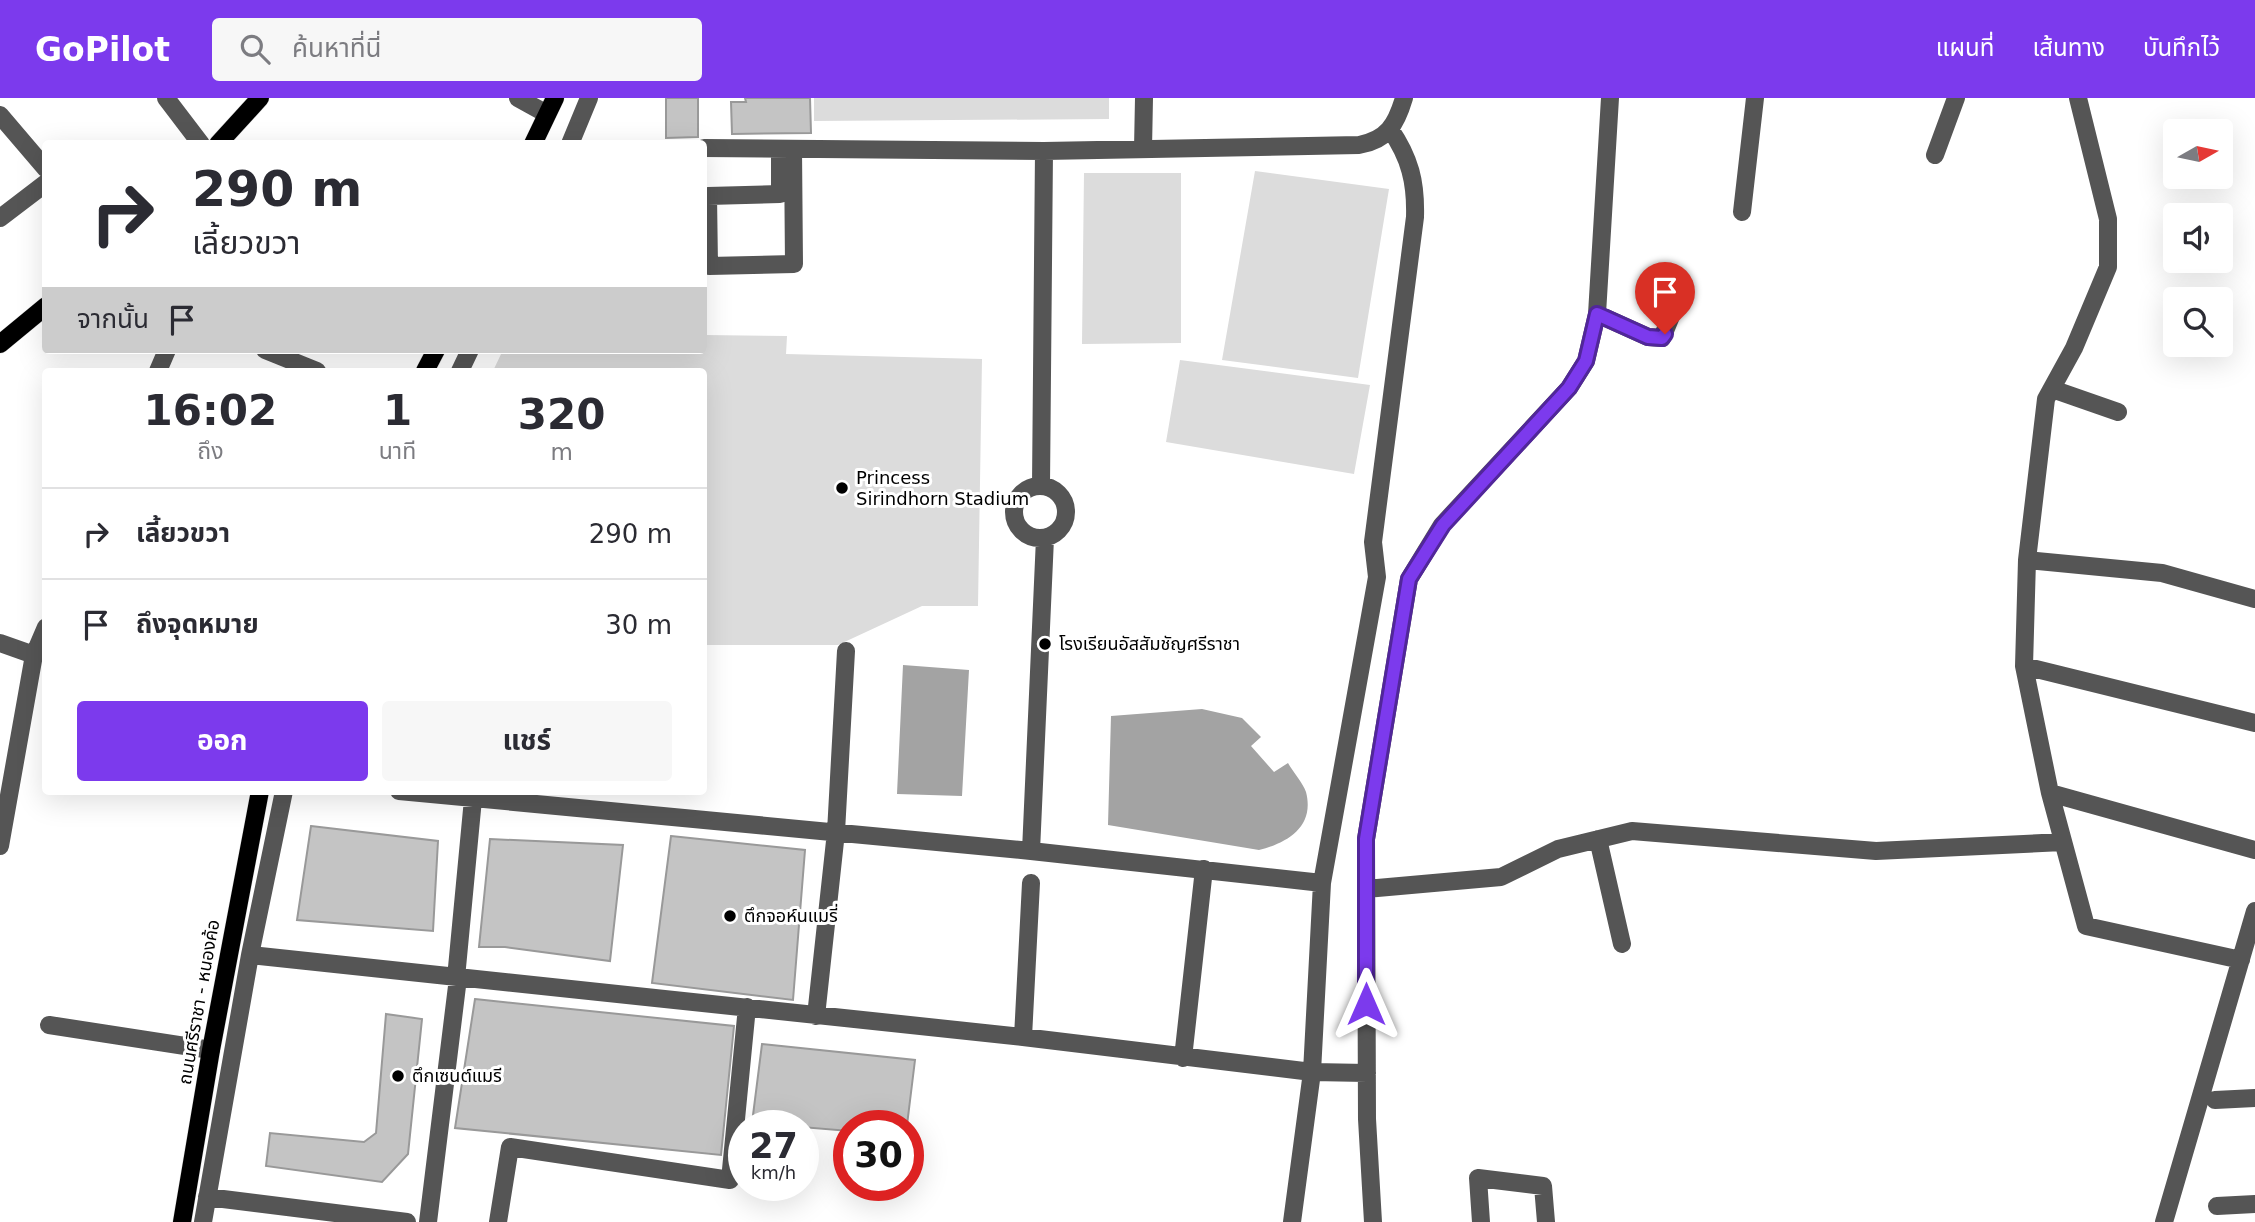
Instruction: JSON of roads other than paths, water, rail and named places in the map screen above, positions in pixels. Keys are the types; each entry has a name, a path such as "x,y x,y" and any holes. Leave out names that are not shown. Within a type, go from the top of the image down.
{"main road":[{"path":"222,140 260,98"},
{"path":"535,140 551,106"},
{"path":"0,344 42,309"},
{"name":"ถนนศรีราชา - หนองค้อ","path":"182,1222 259,795"}],"street":[{"path":"166,98 198,140"},
{"path":"518,98 551,106"},
{"path":"572,140 589,98"},
{"path":"1143,98 1143,149"},
{"path":"707,149 1044,151 1359,145 1378,142 1390,129 1404,98"},
{"path":"1373,1222 1367,1073 1366,839 1409,579 1443,525 1569,388 1586,361 1597,314 1610,98"},
{"path":"1742,212 1755,98"},
{"path":"1935,155 1956,98"},
{"path":"2078,98 2108,219 2108,267 2074,348 2046,399 2027,560 2024,666 2050,793 2086,926 2241,960"},
{"path":"0,114 42,164"},
{"path":"1292,1222 1312,1072 1322,883 1377,577 1373,542 1415,216 1412,168 1405,150 1390,129"},
{"path":"786,149 794,264 709,265 708,196 780,194 786,149"},
{"path":"1041,485 1044,151"},
{"path":"0,218 42,186"},
{"path":"1597,314 1648,337 1662,338 1678,299"},
{"path":"271,359 306,368"},
{"path":"2052,389 2118,412"},
{"path":"1041,485 1057,491 1062,498 1066,514 1060,529 1045,538 1028,536 1016,523 1013,514 1014,505 1024,490 1041,485"},
{"path":"1031,851 1045,538"},
{"path":"2027,560 2162,573 2255,599"},
{"path":"0,846 34,654 42,636"},
{"path":"0,643 34,654"},
{"path":"816,1016 836,832 846,651"},
{"path":"2024,666 2255,723"},
{"path":"2050,793 2255,850"},
{"path":"203,1222 250,955 283,795"},
{"path":"436,795 1031,851 1322,883"},
{"path":"428,1222 457,978 473,799"},
{"path":"1366,889 1502,877 1558,849 1632,831 1876,851 2063,842"},
{"path":"1598,839 1622,944"},
{"path":"1182,1058 1204,869"},
{"path":"1023,1037 1031,883"},
{"path":"2164,1222 2255,911"},
{"path":"250,955 1023,1037 1312,1072 1367,1073"},
{"path":"498,1222 510,1147 730,1180 747,1007"},
{"path":"49,1025 211,1050"},
{"path":"2215,1100 2255,1098"},
{"path":"1481,1222 1478,1178 1543,1186 1546,1222"},
{"path":"207,1197 407,1222"},
{"path":"2217,1206 2255,1204"}],"place":[{"name":"Princess Sirindhorn Stadium","path":"842,488"},
{"name":"โรงเรียนอัสสัมชัญศรีราชา","path":"1045,644"},
{"name":"ตึกจอห์นแมรี่","path":"730,916"},
{"name":"ตึกเซนต์แมรี","path":"398,1076"}]}
